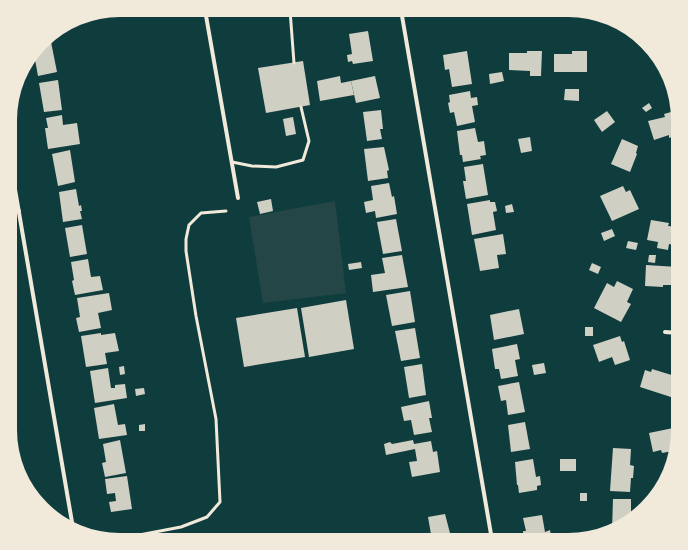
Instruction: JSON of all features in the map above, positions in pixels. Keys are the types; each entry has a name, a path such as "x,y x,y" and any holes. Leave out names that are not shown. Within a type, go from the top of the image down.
{"street":[{"path":"206,17 238,198"},
{"path":"402,17 491,533"},
{"path":"17,200 72,520"},
{"path":"665,332 671,332"}],"lane":[{"path":"291,17 294,63"},
{"path":"232,162 252,166 276,167 303,160 309,141 301,107"},
{"path":"150,533 181,527 207,517 220,502 216,419 196,316 186,252 186,240 189,225 200,213 226,211"}],"shaded area":[{"path":"335,201 346,293 263,303 249,217"}],"building":[{"path":"368,31 373,61 353,64 352,61 348,62 347,55 352,54 349,34"},
{"path":"51,44 57,72 38,76 35,61"},
{"path":"467,51 472,84 452,87 449,69 445,70 443,55"},
{"path":"527,51 542,51 541,76 530,76 530,71 509,70 509,53 527,53"},
{"path":"572,51 587,51 587,72 554,72 554,54 572,54"},
{"path":"303,61 310,105 266,113 258,68"},
{"path":"502,72 504,81 490,84 489,74"},
{"path":"340,76 341,83 351,81 354,95 320,101 317,81"},
{"path":"375,76 380,98 356,103 351,81"},
{"path":"58,80 62,110 44,112 39,83"},
{"path":"565,89 579,89 579,101 564,100"},
{"path":"470,91 471,98 477,97 478,105 472,106 475,122 457,126 454,112 450,113 448,103 450,102 449,95"},
{"path":"649,103 652,108 646,112 642,108"},
{"path":"381,110 383,129 380,129 382,139 367,141 363,112"},
{"path":"607,111 615,122 602,132 594,120"},
{"path":"670,112 671,137 669,138 669,135 654,140 648,121 665,117 664,114"},
{"path":"62,115 63,125 77,123 80,144 48,149 45,128 48,128 46,118"},
{"path":"293,117 296,134 286,136 283,119"},
{"path":"475,128 478,142 484,141 486,155 480,156 481,159 463,162 462,155 460,155 457,131"},
{"path":"530,137 532,151 521,153 518,139"},
{"path":"622,139 638,146 637,154 630,172 611,164"},
{"path":"384,147 389,170 387,171 388,178 368,181 364,149"},
{"path":"70,150 75,182 58,186 52,154"},
{"path":"483,164 488,195 466,199 463,181 466,181 464,167"},
{"path":"389,183 392,197 394,196 397,214 376,218 375,211 366,213 364,202 373,200 371,186"},
{"path":"623,186 626,192 630,190 639,209 612,221 600,196"},
{"path":"76,189 79,206 81,205 82,211 80,211 82,219 63,222 59,192"},
{"path":"271,199 273,211 260,214 257,202"},
{"path":"490,200 490,202 495,202 497,211 493,212 496,230 472,235 467,204"},
{"path":"512,204 514,212 506,213 505,206"},
{"path":"396,219 402,251 383,254 377,222"},
{"path":"651,220 669,223 668,226 671,226 671,244 669,244 668,250 657,248 658,242 647,240"},
{"path":"82,225 87,254 70,257 65,228"},
{"path":"612,229 615,236 604,241 601,233"},
{"path":"503,234 506,254 497,255 499,268 480,271 474,239"},
{"path":"628,241 638,243 636,250 626,248"},
{"path":"402,255 408,287 373,292 371,275 385,273 382,258"},
{"path":"649,255 656,255 655,263 648,262"},
{"path":"88,259 91,277 100,276 103,290 75,295 72,281 74,280 71,262"},
{"path":"361,262 362,268 349,270 348,264"},
{"path":"592,263 601,267 598,274 589,270"},
{"path":"646,265 671,267 671,285 663,285 663,287 645,286"},
{"path":"617,281 633,289 627,302 631,304 621,322 594,308 607,283 614,287"},
{"path":"410,291 415,322 392,326 386,295"},
{"path":"109,293 112,310 98,313 101,328 79,332 76,318 80,317 77,298"},
{"path":"346,300 354,349 309,357 301,308"},
{"path":"297,308 305,357 244,367 236,318"},
{"path":"519,309 524,334 494,340 490,315"},
{"path":"585,327 593,327 593,336 585,336"},
{"path":"415,328 420,358 401,361 395,331"},
{"path":"101,333 101,335 115,333 119,351 105,353 107,364 86,367 81,336"},
{"path":"620,336 622,342 624,341 630,360 615,365 612,357 599,362 593,345"},
{"path":"517,344 520,359 515,360 518,376 501,379 499,369 495,369 492,349"},
{"path":"544,363 546,373 534,375 532,365"},
{"path":"422,364 426,395 409,398 404,367"},
{"path":"124,366 125,374 120,375 119,367"},
{"path":"108,368 111,388 115,388 115,385 125,384 127,398 95,403 90,371"},
{"path":"652,369 671,375 671,397 640,387 645,370 651,372"},
{"path":"519,382 525,412 508,415 506,400 501,401 498,386"},
{"path":"144,388 145,394 136,396 135,389"},
{"path":"429,401 432,418 429,418 432,432 414,435 411,420 404,421 401,407"},
{"path":"114,404 118,425 125,424 127,435 99,439 94,408"},
{"path":"525,422 530,449 511,452 508,425"},
{"path":"145,424 145,431 139,431 139,425"},
{"path":"671,428 668,452 662,453 661,450 653,452 649,433"},
{"path":"120,440 126,473 105,477 102,463 106,462 103,444"},
{"path":"413,440 414,444 431,441 433,452 437,451 440,472 412,477 409,462 417,461 415,449 386,455 384,444"},
{"path":"613,448 631,449 630,465 634,466 630,492 610,491"},
{"path":"533,459 536,477 540,476 541,485 537,486 537,490 519,493 515,462"},
{"path":"560,459 576,459 576,471 560,471"},
{"path":"127,476 132,509 111,512 109,502 116,501 115,493 107,494 105,479"},
{"path":"580,493 587,493 587,501 580,501"},
{"path":"613,499 631,499 631,512 612,522"},
{"path":"445,514 450,533 431,533 428,517"},
{"path":"542,515 545,532 550,530 551,533 523,533 523,531 526,531 523,518"}]}
